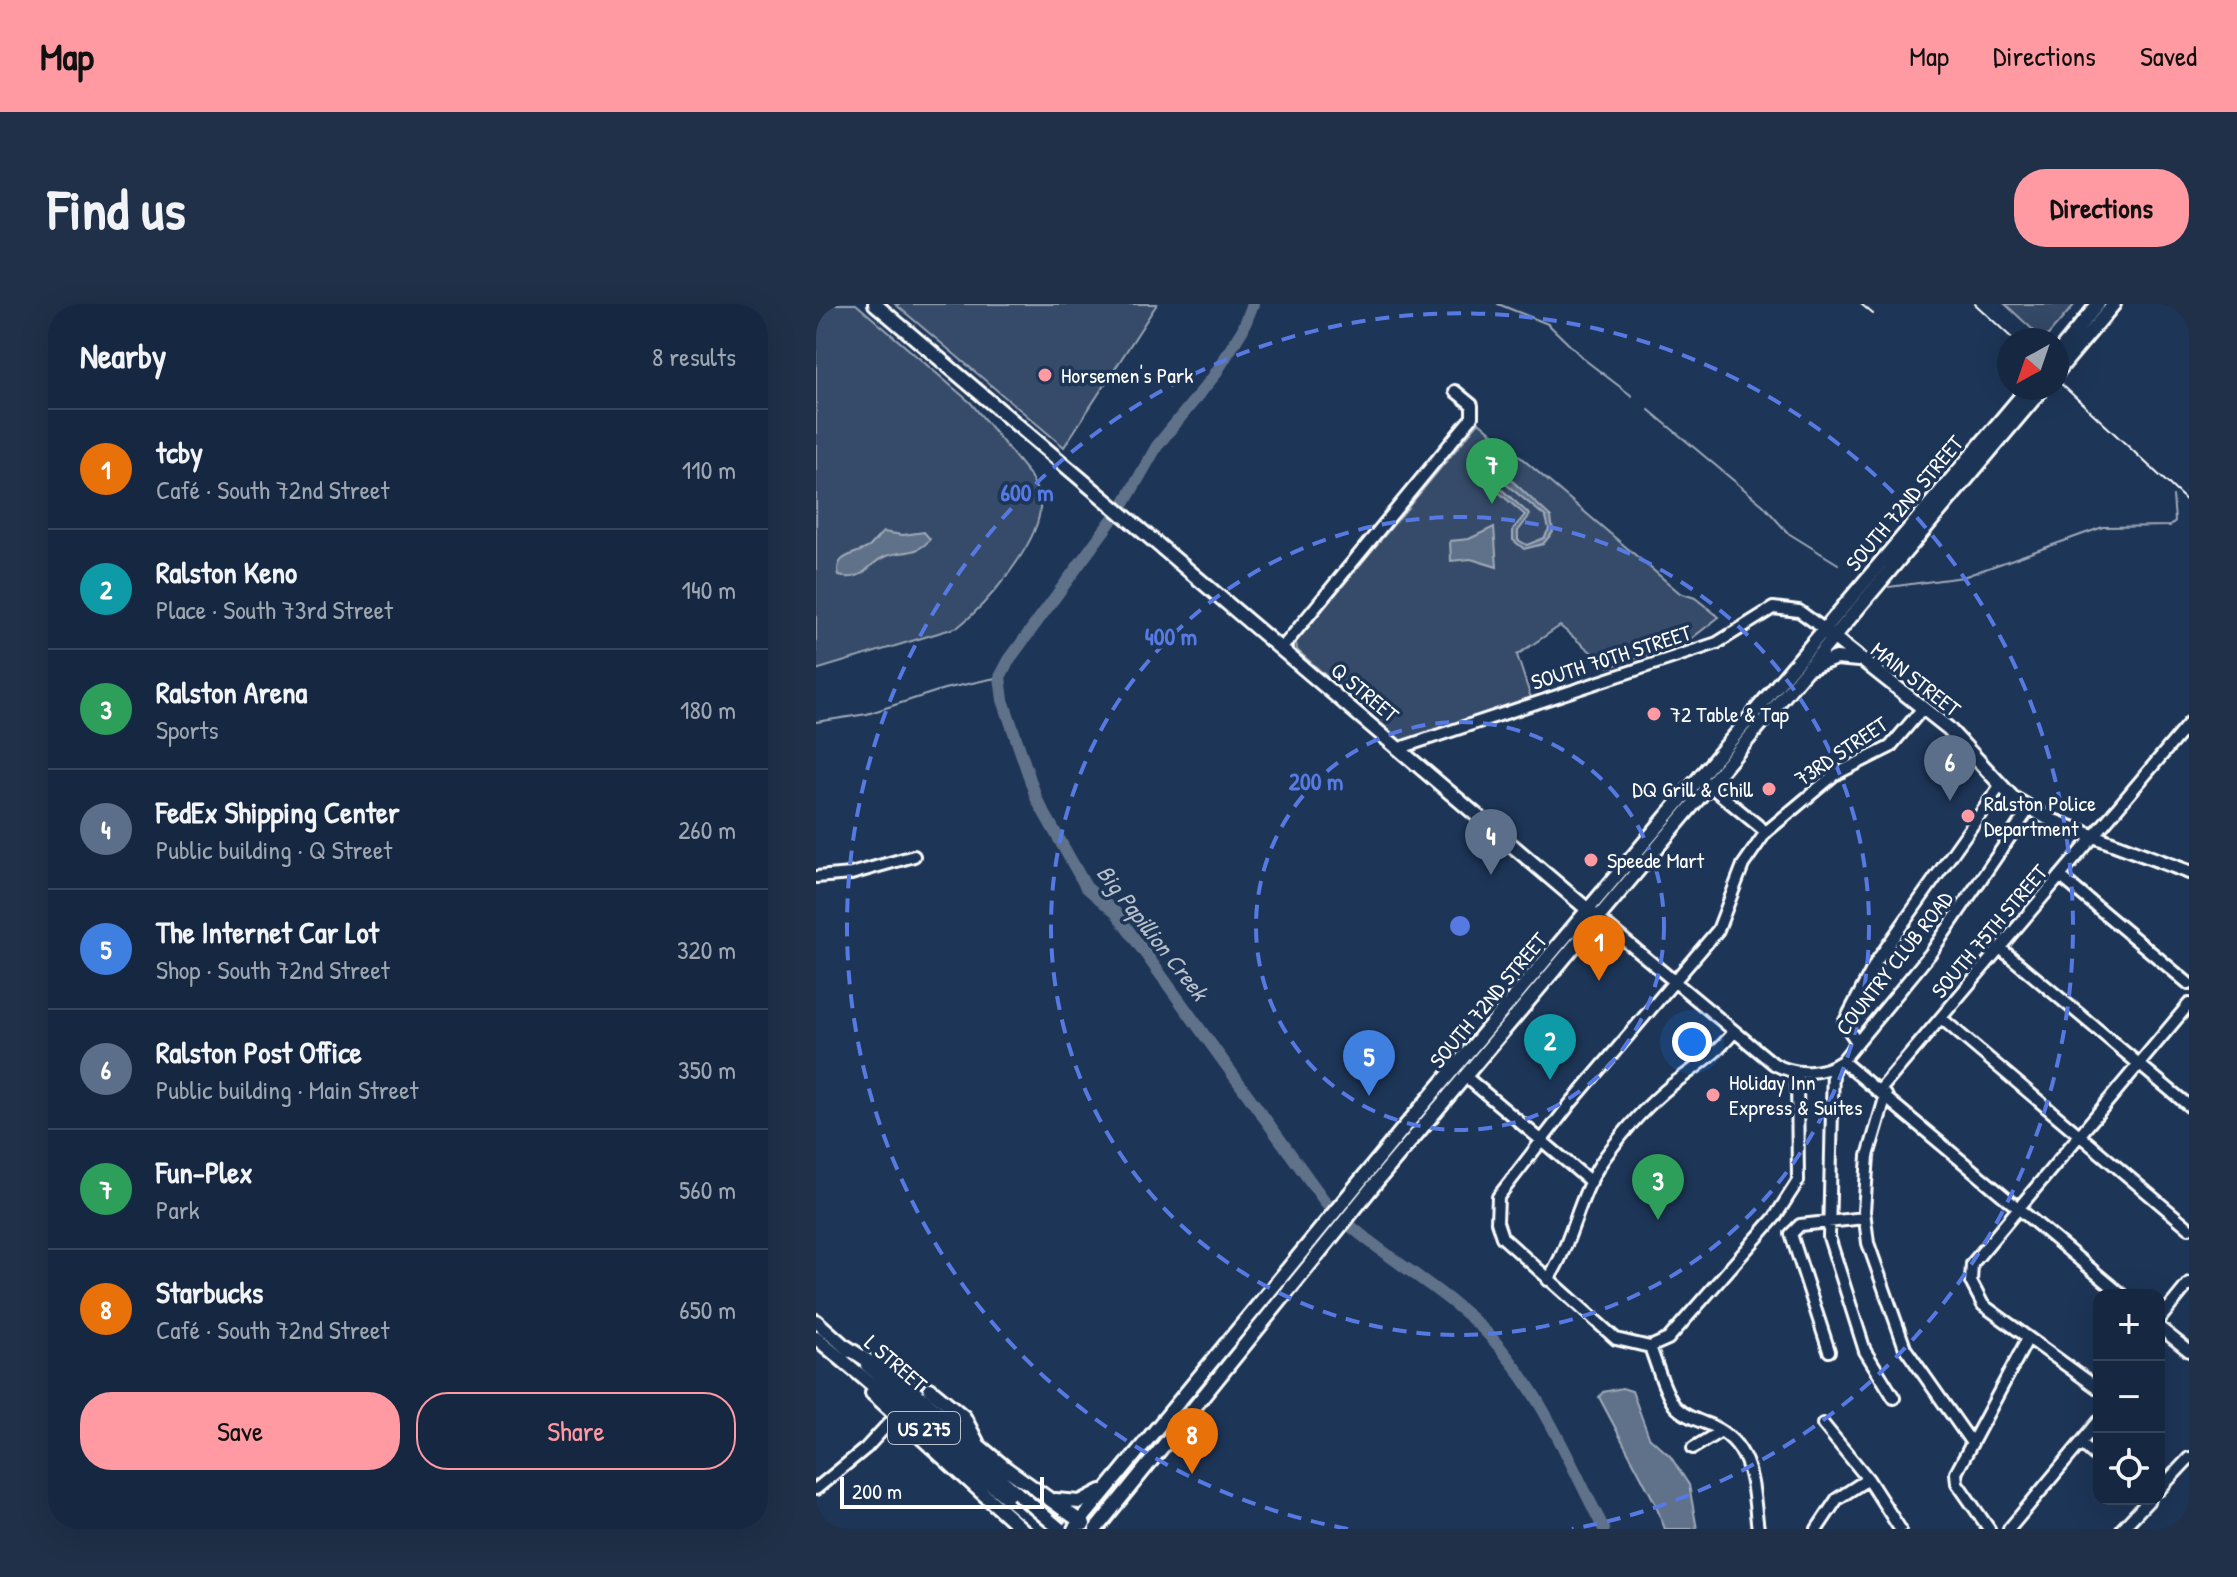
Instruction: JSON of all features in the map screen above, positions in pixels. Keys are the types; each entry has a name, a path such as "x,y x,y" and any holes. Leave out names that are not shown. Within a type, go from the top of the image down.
{"main road":[{"name":"Q STREET","path":"875,304 1594,915"},
{"path":"2069,339 2098,304"},
{"path":"2069,358 2114,304"},
{"name":"SOUTH 72ND STREET","path":"1360,1192 1466,1077 1594,915 1829,634 2018,400"},
{"name":"SOUTH 72ND STREET","path":"1705,782 1808,669 1829,634 2033,400"},
{"name":"MAIN STREET","path":"1829,634 1958,738 2000,786 2029,809 2189,872"},
{"path":"1808,669 1836,658 1861,661"},
{"name":"SOUTH 72ND STREET","path":"1081,1526 1360,1192 1494,1024 1594,915"},
{"path":"1466,1077 1466,1069 1491,1038 1494,1024"},
{"name":"SOUTH 72ND STREET","path":"1096,1529 1320,1240"},
{"name":"L STREET","path":"816,1321 841,1351 1014,1497 1057,1529"},
{"name":"L STREET","path":"816,1338 841,1351"},
{"path":"841,1351 910,1388 1081,1526"},
{"path":"841,1351 881,1402 958,1469 1019,1528"},
{"path":"930,1389 964,1417 978,1445"},
{"path":"930,1456 958,1469"},
{"path":"1042,1494 1060,1502 1080,1502 1096,1495 1122,1474"},
{"path":"1112,1529 1116,1512 1133,1483"},
{"name":"L STREET","path":"1014,1497 1044,1529"},
{"path":"1056,1504 1059,1516 1057,1529"}],"street":[{"path":"1282,648 1472,417 1474,409 1455,391"},
{"name":"SOUTH 70TH STREET","path":"1400,748 1717,643 1773,608 1799,611 1829,634"},
{"name":"73RD STREET","path":"1548,1280 1502,1237 1496,1211 1498,1197 1718,930 1743,865 1766,832 1834,775 1890,747 1923,708"},
{"name":"SOUTH 75TH STREET","path":"1883,1092 1941,1018 2189,723"},
{"path":"1705,782 1766,832"},
{"path":"1857,1042 1844,1023 1867,976 2000,786"},
{"name":"COUNTRY CLUB ROAD","path":"2029,809 1930,954 1838,1064 1883,1092 2115,1289"},
{"path":"816,877 851,874 914,856"},
{"path":"2060,876 2189,984"},
{"name":"Q STREET","path":"1594,915 1774,1064 1797,1072"},
{"path":"2000,948 2189,1106"},
{"path":"2093,1385 1983,1305 1971,1282 1975,1258 2189,1004"},
{"path":"1941,1018 2189,1228"},
{"path":"1734,1032 1714,1056 1645,1110 1603,1159 1560,1261 1548,1280 1616,1339 1650,1347 1668,1339 1685,1324 1775,1217 1798,1181 1797,1072 1838,1064 1828,1220 1832,1252 1865,1351 1894,1398"},
{"path":"1466,1077 1591,1182"},
{"path":"1883,1092 1868,1156 1864,1218 1868,1243 1905,1348 1971,1442"},
{"path":"1829,1351 1791,1234 1800,1225 1864,1218"},
{"path":"2165,1313 2189,1283"},
{"path":"2165,1332 2189,1351"},
{"path":"1989,1529 1956,1478 1971,1442 2028,1338"},
{"path":"1650,1347 1672,1403 1681,1412 1721,1431 1738,1444 1749,1465 1758,1529"},
{"path":"816,1489 866,1448 889,1423"},
{"path":"1823,1424 1868,1479 1900,1529"},
{"path":"2009,1529 2093,1428"},
{"path":"1693,1448 1721,1431"},
{"path":"2081,1443 2093,1454"},
{"path":"2165,1484 2187,1463"},
{"path":"1817,1529 1837,1499 1868,1479"},
{"path":"2122,1529 2144,1505"}],"shaded area":[{"path":"816,304 856,304 971,403 1029,474 1037,491 1040,510 1020,557 982,605 958,627 816,670"},
{"name":"Horsemen's Park","path":"895,304 1157,304 1064,447"},
{"path":"2005,304 2075,304 2054,328 2031,328"},
{"path":"1479,422 1680,593 1695,598 1719,617 1687,642 1609,667 1560,626 1517,655 1532,701 1403,744 1297,650 1296,642"},
{"path":"1508,477 1551,517 1553,532 1543,544 1524,549 1513,540 1513,529 1525,515 1496,490 1497,480","holes":["1502,481 1546,517 1549,529 1544,538 1527,545 1518,540 1518,531 1530,515 1500,488"]},
{"path":"1494,527 1497,567 1471,559 1451,561 1450,541 1469,539"},
{"path":"883,532 903,535 924,532 930,539 920,548 878,560 860,575 839,576 842,559 869,547"},
{"path":"1622,1388 1632,1391 1649,1437 1670,1456 1689,1485 1697,1529 1665,1529 1654,1501 1599,1397 1603,1392"}],"waterway":[{"name":"Big Papillion Creek","path":"1253,304 1243,329 1214,376 1157,446 1125,502 1009,660 1000,677 1003,700 1037,800 1086,887 1116,913 1326,1203 1365,1238 1449,1299 1507,1356 1553,1427 1604,1529"},
{"path":"1498,304 1548,324 1585,360 1632,396"},
{"path":"1649,410 1763,505 1788,533 1838,564"},
{"path":"1889,587 1963,577 2103,527 2170,526 2175,521 2173,496"},
{"path":"816,722 867,714 944,689 1000,677"}],"railway":[{"path":"1861,304 1873,314"},
{"path":"1975,304 2001,328"},
{"path":"2069,391 2189,503"}],"place":[{"name":"Horsemen's Park","path":"1045,375"},
{"name":"Fun-Plex","path":"1492,504"},
{"name":"72 Table & Tap","path":"1654,714"},
{"name":"DQ Grill & Chill","path":"1769,789"},
{"name":"Ralston Post Office","path":"1950,801"},
{"name":"Ralston Police Department","path":"1968,816"},
{"name":"Speede Mart","path":"1591,860"},
{"name":"FedEx Shipping Center","path":"1491,875"},
{"name":"tcby","path":"1599,981"},
{"name":"Ralston Keno","path":"1550,1080"},
{"name":"Holiday Inn Express & Suites","path":"1713,1095"},
{"name":"The Internet Car Lot","path":"1369,1096"},
{"name":"Ralston Arena","path":"1658,1220"},
{"name":"Starbucks","path":"1192,1474"}]}
